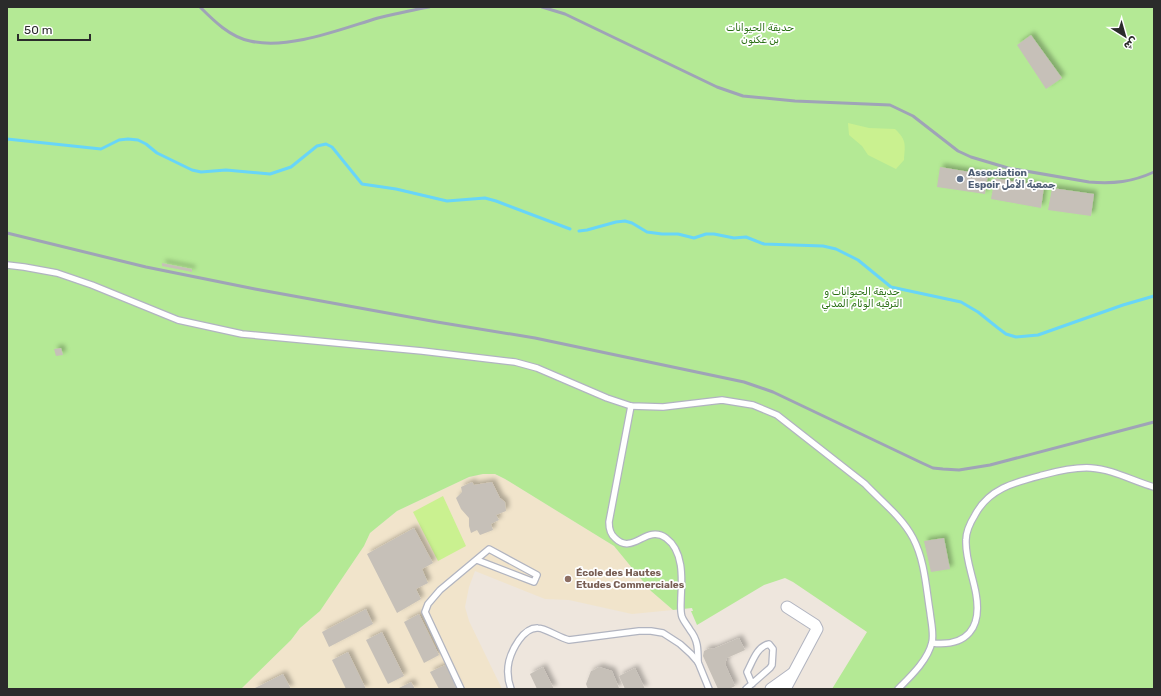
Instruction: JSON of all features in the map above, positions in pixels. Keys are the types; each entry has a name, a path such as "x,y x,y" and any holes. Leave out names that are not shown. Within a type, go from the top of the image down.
{"street":[{"path":"786,689 817,629 815,625 787,607"},
{"path":"771,689 793,673"}],"lane":[{"path":"7,265 57,273 172,318 215,329 262,337 422,351 515,362 537,368 607,398 631,406 663,407 722,400 753,405 769,411 792,425 877,496 903,523 913,538 920,556 925,578 932,643 925,658 898,689"},
{"path":"631,406 609,528 613,535 623,544 633,543 653,534 665,538 675,548 680,566 682,617 696,639 699,648 698,662"},
{"path":"932,643 950,643 965,638 971,632 975,622 976,595 967,554 966,540 970,524 977,510 987,498 998,490 1012,483 1057,471 1084,468 1102,469 1154,487"},
{"path":"461,689 425,612 428,604 440,590 489,549 537,575 534,582 477,560"},
{"path":"511,689 508,673 509,661 513,649 525,633 531,629 538,628 562,639 569,640 639,631 663,633 680,644 698,662 710,689"},
{"path":"746,689 766,673 772,664 773,649 769,644 764,645 760,650 747,672 752,684"}],"shaded area":[{"name":"École des Hautes Etudes Commerciales","path":"483,474 495,474 505,479 614,546 651,591 673,610 632,614 569,600 545,599 475,571 469,587 465,607 469,621 502,689 241,689 291,640 300,628 320,611 364,546 370,533 397,511 469,477"}],"green space":[{"name":"حديقة الحيوانات و الترفيه الوئام المدني","path":"7,7 1154,7 1154,689 832,689 867,632 793,582 785,578 764,585 697,625 691,611 693,611 692,608 673,610 651,591 614,546 505,479 495,474 483,474 469,477 397,511 370,533 364,546 320,611 300,628 291,640 241,689 7,689"},
{"path":"848,123 869,128 895,129 902,136 905,150 904,160 896,169 868,155 862,146 849,135"},
{"path":"443,496 466,546 438,561 413,512"}],"building":[{"path":"1031,35 1062,78 1046,89 1017,45"},
{"path":"940,167 988,175 985,194 937,187"},
{"path":"995,178 1044,187 1041,208 991,199"},
{"path":"1052,188 1094,194 1091,216 1048,210"},
{"path":"162,263 192,269 192,272 162,266"},
{"path":"61,348 63,355 56,356 54,349"},
{"path":"472,482 474,485 492,482 500,498 505,502 506,511 496,515 499,520 491,524 493,530 480,535 477,530 471,533 469,518 461,509 456,498 462,492 461,487"},
{"path":"414,528 433,563 422,569 428,583 416,589 421,599 397,613 367,554"},
{"path":"944,538 950,569 931,572 924,541"},
{"path":"366,609 373,624 329,647 322,632"},
{"path":"419,614 439,655 424,663 404,622"},
{"path":"382,632 404,676 388,684 366,640"},
{"path":"739,638 745,650 727,658 725,664 735,686 729,689 718,689 703,656 704,651 710,648 713,649"},
{"path":"348,652 366,689 346,689 332,660"},
{"path":"445,665 457,689 439,689 430,672"},
{"path":"543,667 554,689 537,689 530,674"},
{"path":"599,667 612,671 619,688 588,689 586,684 591,671"},
{"path":"635,668 645,689 625,689 619,676"},
{"path":"283,674 291,689 253,689"},
{"path":"411,682 415,689 397,689"}],"waterway":[{"path":"7,139 101,149 119,140 138,140 146,144 157,153 192,170 201,172 226,170 270,174 291,167 317,146 326,144 332,147 362,184 396,189 447,201 485,198 570,229"},
{"path":"579,231 625,221 632,223 647,232 662,234 678,234 694,238 706,234 714,234 734,238 746,237 764,244 823,246 836,249 858,260 891,287 961,302 978,312 1006,334 1016,337 1038,335 1123,305 1154,296"}],"railway":[{"path":"200,7 217,23 236,36 250,41 265,43 298,41 378,18 429,7"},
{"path":"542,7 565,14 717,87 743,96 795,101 890,105 913,116 958,151 971,157 1008,168 1098,183 1130,180 1154,172"},
{"path":"7,233 146,267 255,289 535,338 744,382 773,392 933,468 959,470 990,465 1154,422"}],"place":[{"name":"Association Espoir جمعية الأمل","path":"960,179"},
{"name":"École des Hautes Etudes Commerciales","path":"568,579"}],"park label":[{"name":"حديقة الحيوانات بن عكنون","path":"760,34"}]}
